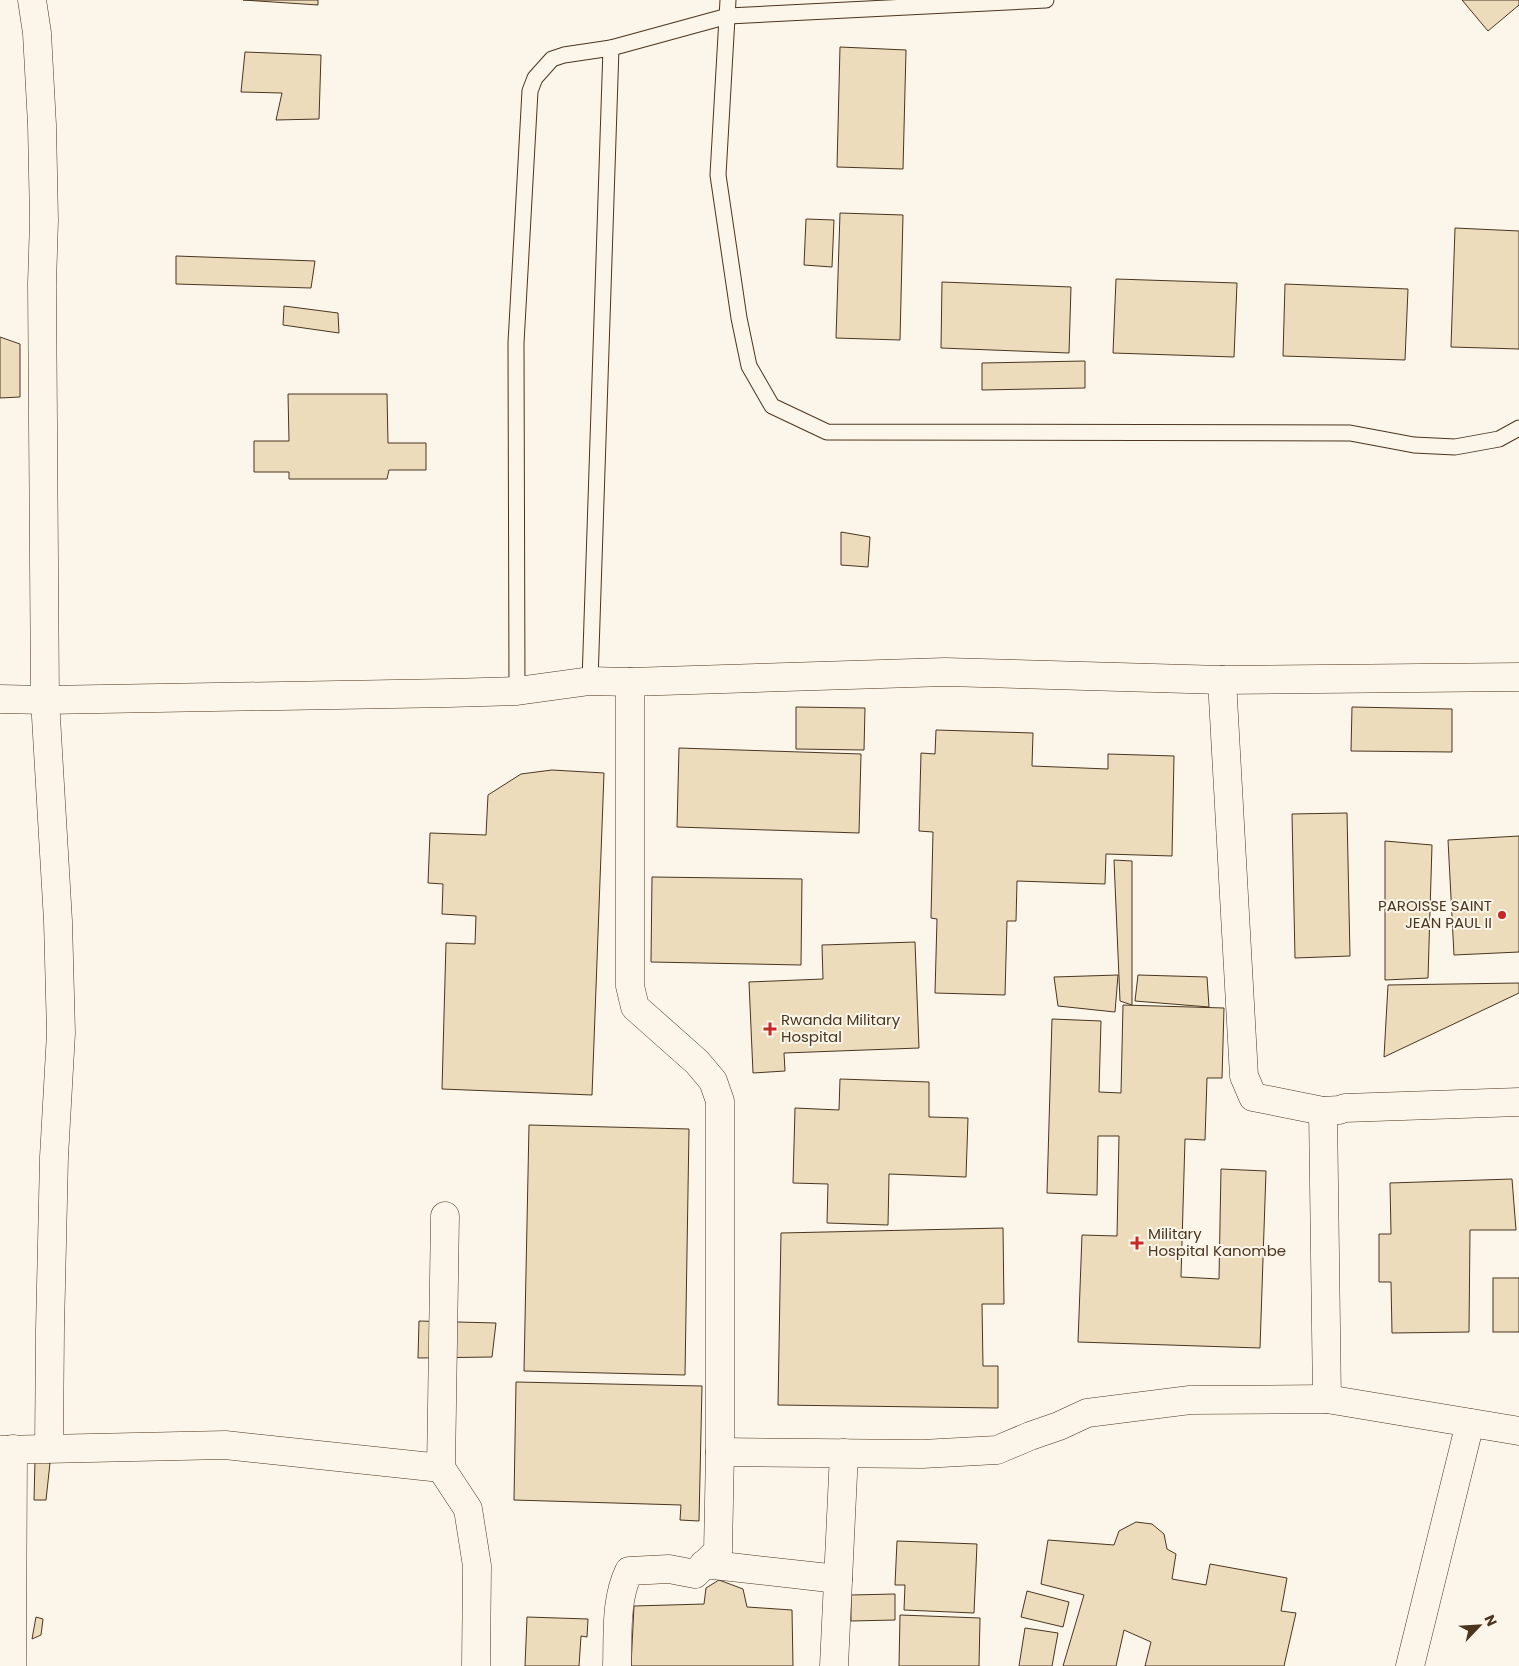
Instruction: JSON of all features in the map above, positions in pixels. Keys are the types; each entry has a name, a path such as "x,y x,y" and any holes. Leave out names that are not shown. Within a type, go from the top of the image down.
{"street":[{"path":"32,0 38,42 44,220 42,294 45,700 58,921 61,1033 54,1157 49,1448"},
{"path":"0,699 45,700 517,691 590,682 945,672 1222,680 1519,677"},
{"path":"1222,680 1244,1076 1254,1097 1323,1110 1519,1102"},
{"path":"617,1666 620,1602 623,1582 628,1571 669,1569 695,1574 718,1551 720,1452 720,1101 714,1081 697,1062 635,1006 630,986 630,682"},
{"path":"1323,1110 1327,1399"},
{"path":"445,1216 441,1468 468,1509 477,1566 476,1666"},
{"path":"720,1452 922,1454 997,1450 1088,1413 1190,1400 1327,1399 1519,1431"},
{"path":"1410,1666 1470,1423"},
{"path":"12,1666 7,1449 225,1445 441,1468"},
{"path":"834,1666 844,1454"},
{"path":"704,1564 838,1579"}],"lane":[{"path":"728,0 718,175 739,318 749,366 772,406 827,432 1350,433 1414,445 1455,447 1499,439 1519,428"},
{"path":"517,691 516,343 530,91 535,78 552,59 564,55 611,48 728,16 1046,0"},
{"path":"590,682 611,48"}],"building":[{"path":"243,0 318,0 318,5"},
{"path":"1462,0 1519,0 1519,5 1488,31"},
{"path":"840,47 906,50 903,169 837,167"},
{"path":"245,52 321,55 319,119 276,120 282,93 241,92"},
{"path":"840,213 903,215 900,340 836,338"},
{"path":"806,219 834,220 832,267 804,265"},
{"path":"1455,228 1519,231 1519,349 1451,347"},
{"path":"176,256 315,261 311,288 176,284"},
{"path":"1116,279 1237,283 1234,357 1113,353"},
{"path":"942,282 1071,287 1069,353 941,348"},
{"path":"1285,284 1408,289 1405,360 1283,356"},
{"path":"284,306 338,313 339,333 283,325"},
{"path":"0,337 20,344 20,397 0,398"},
{"path":"1085,361 1085,388 982,390 982,363"},
{"path":"288,394 387,394 388,443 426,443 426,470 389,470 387,479 289,479 289,472 254,472 254,441 289,441"},
{"path":"841,532 870,537 868,567 841,565"},
{"path":"796,707 865,708 864,750 796,749"},
{"path":"1352,707 1452,709 1452,752 1351,751"},
{"path":"936,730 1033,733 1032,766 1108,769 1108,754 1174,756 1172,856 1106,854 1105,884 1017,881 1016,921 1007,921 1005,995 935,993 937,919 931,918 933,832 919,831 921,753 935,754"},
{"path":"679,748 861,754 859,833 677,827"},
{"path":"552,770 604,773 592,1095 442,1089 446,943 475,944 476,916 442,914 443,884 428,883 430,833 486,835 488,795 521,774"},
{"path":"1347,813 1350,956 1295,958 1292,814"},
{"path":"1519,836 1519,952 1454,955 1448,840"},
{"path":"1385,841 1432,845 1428,978 1385,980"},
{"path":"1114,860 1132,861 1132,1005 1120,1001"},
{"path":"652,877 802,879 801,965 651,962"},
{"path":"915,942 919,1048 784,1053 785,1071 753,1073 749,982 823,979 822,945"},
{"path":"1118,975 1115,1012 1058,1006 1054,977"},
{"path":"1138,975 1207,977 1209,1007 1135,1001"},
{"path":"1519,983 1519,993 1384,1057 1388,985"},
{"path":"1123,1005 1224,1008 1222,1078 1207,1078 1205,1140 1185,1139 1181,1277 1219,1279 1221,1169 1266,1171 1260,1348 1078,1342 1082,1235 1117,1236 1119,1136 1098,1136 1097,1195 1047,1193 1052,1019 1101,1021 1099,1092 1121,1093"},
{"path":"840,1079 929,1082 929,1117 968,1118 966,1177 889,1174 888,1225 827,1223 828,1184 793,1183 795,1108 839,1110"},
{"path":"529,1125 689,1129 685,1375 524,1371"},
{"path":"1512,1179 1516,1230 1470,1230 1469,1332 1392,1333 1391,1282 1379,1282 1379,1234 1391,1234 1390,1183"},
{"path":"1003,1228 1004,1304 982,1304 983,1366 998,1366 998,1408 778,1405 781,1233"},
{"path":"1493,1278 1519,1278 1519,1332 1493,1332"},
{"path":"419,1321 496,1323 492,1357 418,1358"},
{"path":"516,1382 702,1386 699,1521 680,1520 681,1505 514,1500"},
{"path":"35,1461 50,1463 46,1500 34,1500"},
{"path":"1136,1522 1152,1524 1164,1534 1167,1549 1176,1554 1172,1579 1206,1585 1210,1564 1287,1578 1281,1611 1296,1613 1284,1666 1145,1666 1151,1642 1124,1630 1116,1666 1063,1666 1084,1595 1041,1584 1048,1540 1114,1545 1119,1531"},
{"path":"897,1541 977,1544 974,1613 904,1610 905,1585 895,1585"},
{"path":"719,1580 743,1589 747,1607 792,1610 793,1666 631,1666 634,1606 704,1604 706,1588"},
{"path":"1027,1591 1069,1602 1063,1627 1021,1617"},
{"path":"895,1594 895,1620 851,1621 851,1595"},
{"path":"900,1615 980,1618 979,1666 899,1666"},
{"path":"36,1617 43,1619 41,1635 32,1639"},
{"path":"527,1617 588,1619 587,1637 581,1636 579,1666 525,1666"},
{"path":"1025,1628 1058,1633 1052,1666 1019,1666"}],"place":[{"name":"PAROISSE SAINT JEAN PAUL II","path":"1502,915"},
{"name":"Rwanda Military Hospital","path":"770,1029"},
{"name":"Military Hospital Kanombe","path":"1137,1243"}]}
